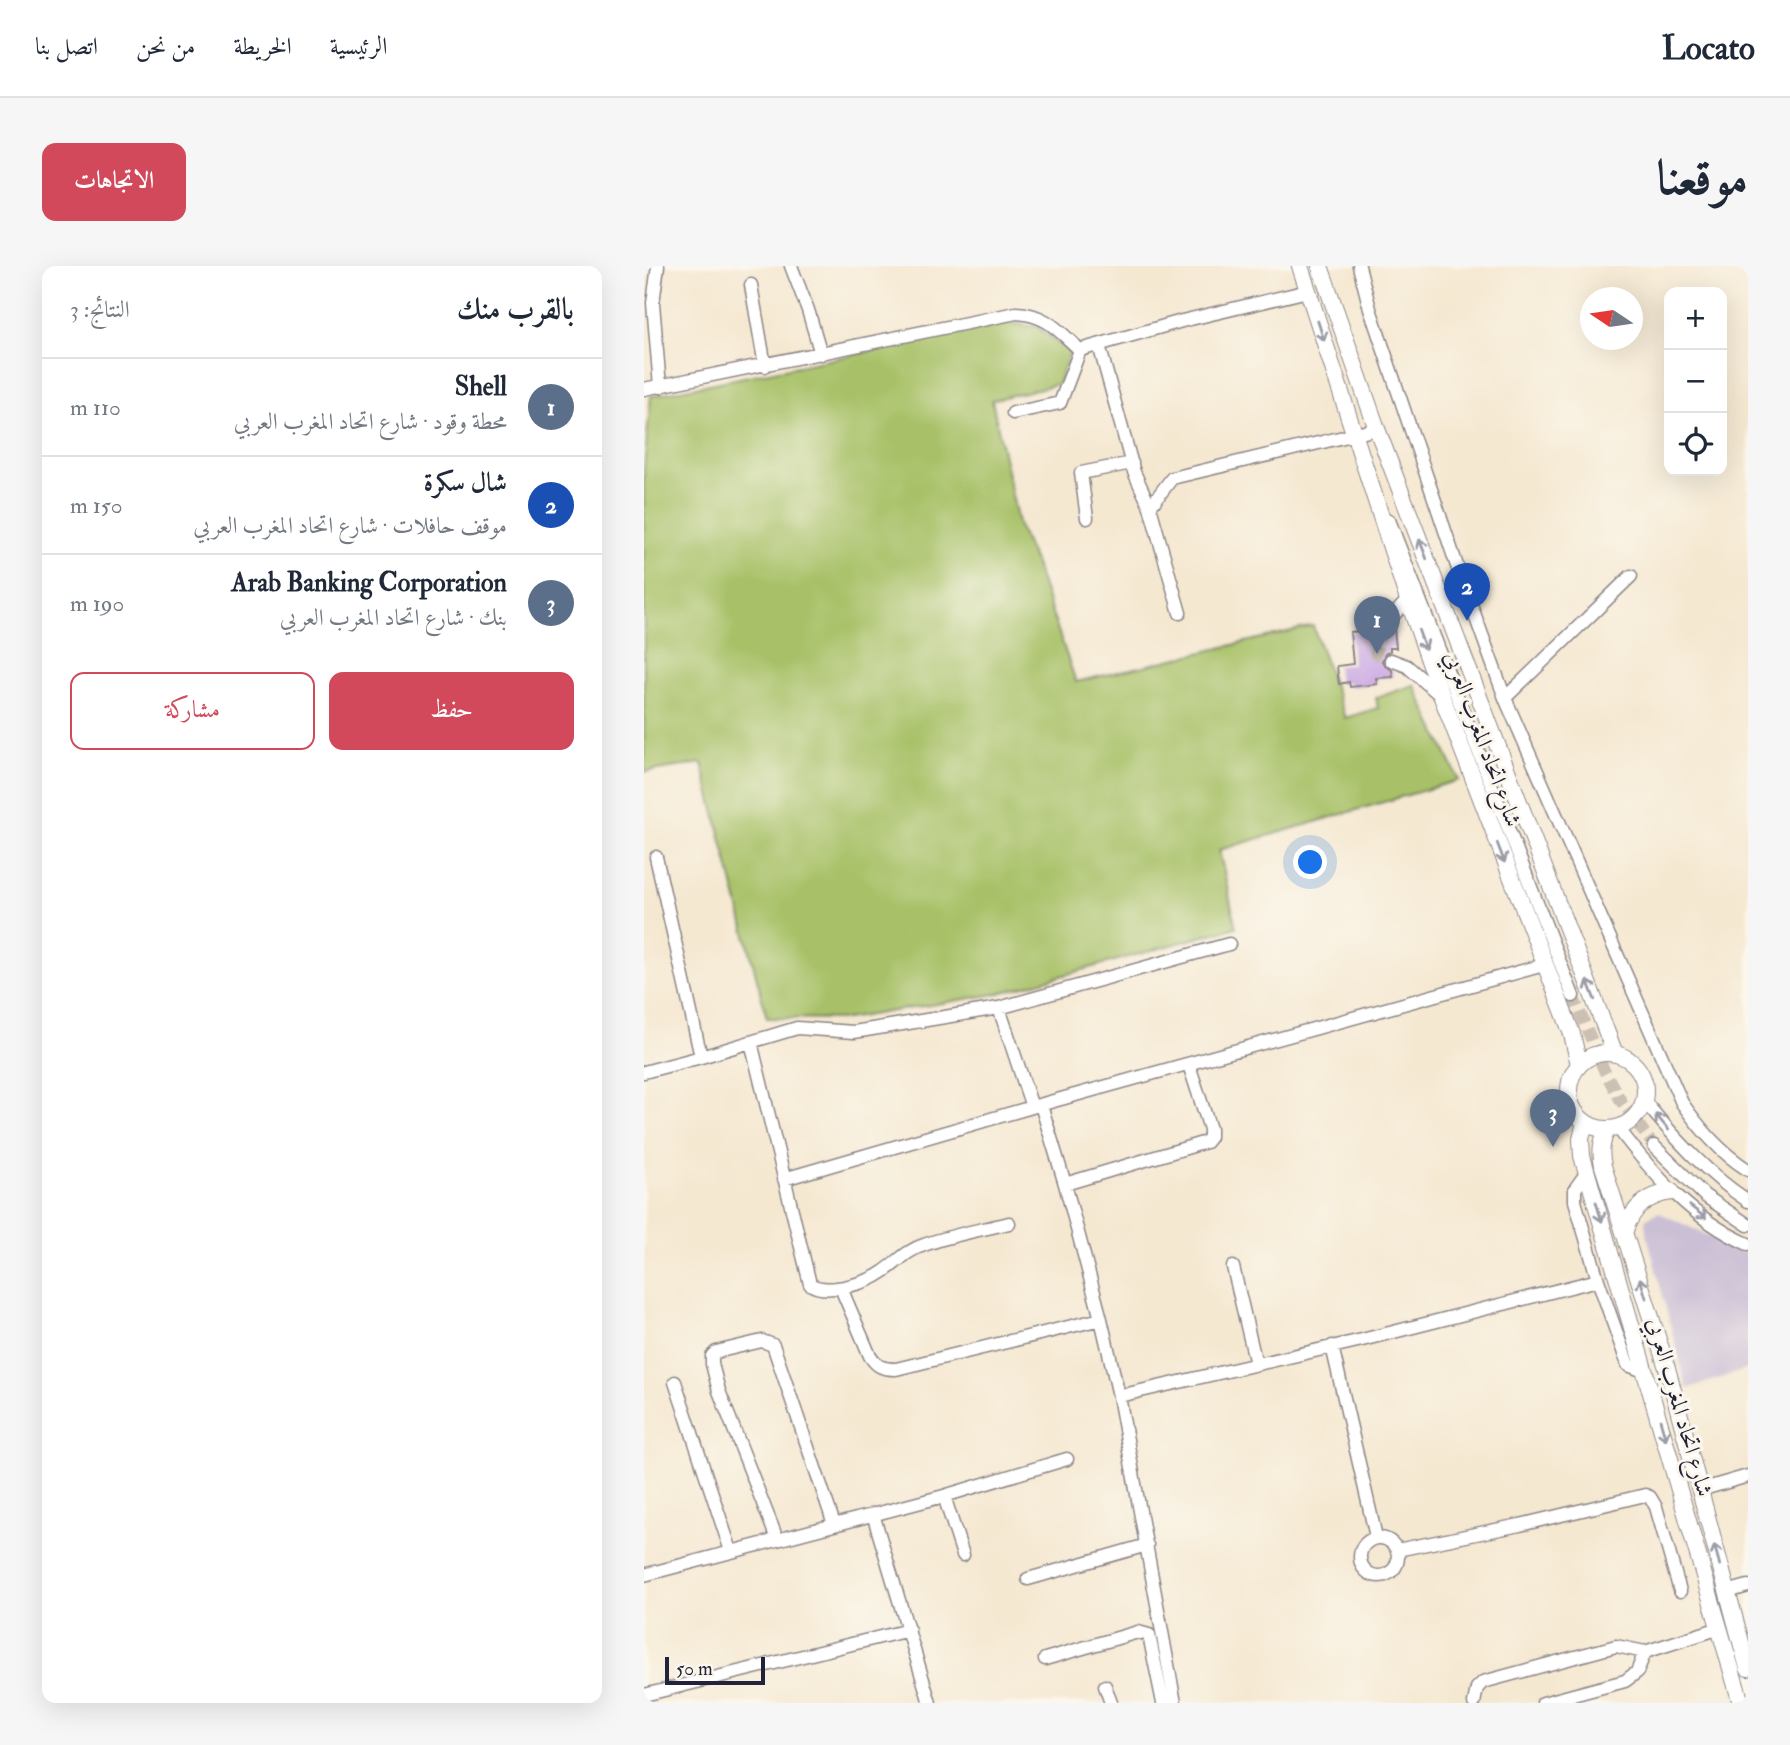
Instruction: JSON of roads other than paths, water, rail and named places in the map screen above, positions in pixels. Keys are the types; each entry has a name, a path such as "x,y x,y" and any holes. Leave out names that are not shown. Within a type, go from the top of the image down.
{"main road":[{"name":"شارع اتحاد المغرب العربي","path":"1300,266 1408,600 1442,697 1572,1034 1579,1065"},
{"name":"شارع اتحاد المغرب العربي","path":"1320,266 1377,429 1615,1054"},
{"path":"1615,1054 1633,1063 1639,1071 1644,1081 1644,1101 1634,1118 1613,1129 1595,1128 1577,1115 1569,1095 1569,1084 1579,1065 1592,1056 1615,1054"},
{"name":"شارع اتحاد المغرب العربي","path":"1585,1122 1581,1139 1582,1156 1741,1703"},
{"name":"شارع اتحاد المغرب العربي","path":"1613,1129 1602,1141 1601,1154 1667,1368 1748,1668"},
{"path":"1625,1230 1637,1207 1660,1194 1672,1192"}],"street":[{"path":"791,266 821,354"},
{"path":"1359,266 1374,321 1505,698 1682,1103 1704,1133 1730,1159 1748,1170"},
{"path":"660,267 648,304 660,387"},
{"path":"751,285 765,366"},
{"path":"1080,350 1182,321 1308,291"},
{"path":"644,389 1016,313 1033,314 1046,320 1080,350"},
{"path":"1098,345 1132,463 1150,507 1180,613"},
{"path":"1013,413 1060,402 1080,350"},
{"path":"1150,507 1172,478 1377,429"},
{"path":"1356,435 1573,996"},
{"path":"1087,518 1082,473 1132,463"},
{"path":"1505,698 1632,576"},
{"path":"1380,629 1408,600"},
{"path":"1391,660 1407,666 1442,697"},
{"path":"656,857 701,1058"},
{"path":"644,1072 701,1058 797,1028 854,1032 999,1008 1229,944"},
{"path":"784,1179 1544,965"},
{"path":"999,1008 1065,1184 1101,1319 1119,1396 1175,1703"},
{"path":"751,1042 810,1284 821,1288 841,1288 880,1274 913,1249 1009,1223"},
{"path":"1065,1184 1206,1142 1210,1137 1210,1129 1189,1065"},
{"path":"1644,1101 1679,1143 1724,1185 1748,1200"},
{"path":"1613,1129 1672,1192 1734,1238 1748,1244"},
{"path":"1654,1146 1705,1196 1748,1225"},
{"path":"1587,1172 1575,1189 1575,1201 1598,1280 1628,1365 1646,1372"},
{"path":"1233,1267 1256,1364"},
{"path":"1119,1396 1598,1280"},
{"path":"841,1288 870,1356 876,1365 884,1369 896,1369 1101,1319"},
{"path":"777,1539 719,1391 712,1364 712,1356 716,1352 762,1341 773,1345 834,1524"},
{"path":"1332,1346 1376,1537"},
{"path":"675,1382 731,1551"},
{"path":"644,1575 944,1496 1067,1459"},
{"path":"1700,1490 1748,1476"},
{"path":"1397,1550 1520,1525 1645,1495 1650,1497 1656,1507 1680,1591"},
{"path":"944,1496 963,1555"},
{"path":"873,1514 930,1703"},
{"path":"1376,1537 1389,1540 1397,1550 1398,1558 1392,1571 1386,1575 1372,1575 1366,1571 1360,1558 1364,1544 1376,1537"},
{"path":"1028,1579 1147,1545"},
{"path":"1727,1592 1748,1586"},
{"path":"1475,1703 1477,1688 1483,1682 1615,1646 1645,1651 1720,1628"},
{"path":"644,1695 909,1630"},
{"path":"1045,1659 1145,1632 1149,1635 1163,1703"},
{"path":"1543,1703 1625,1681 1637,1672 1645,1651"},
{"path":"1105,1686 1111,1703"}],"tunnel":[{"path":"1380,629 1376,654 1391,660"},
{"path":"1573,996 1604,1070 1621,1101 1654,1146"}],"place":[{"name":"شال سكرة","path":"1467,621"},
{"name":"Shell","path":"1377,654"},
{"name":"Arab Banking Corporation","path":"1553,1147"}]}
